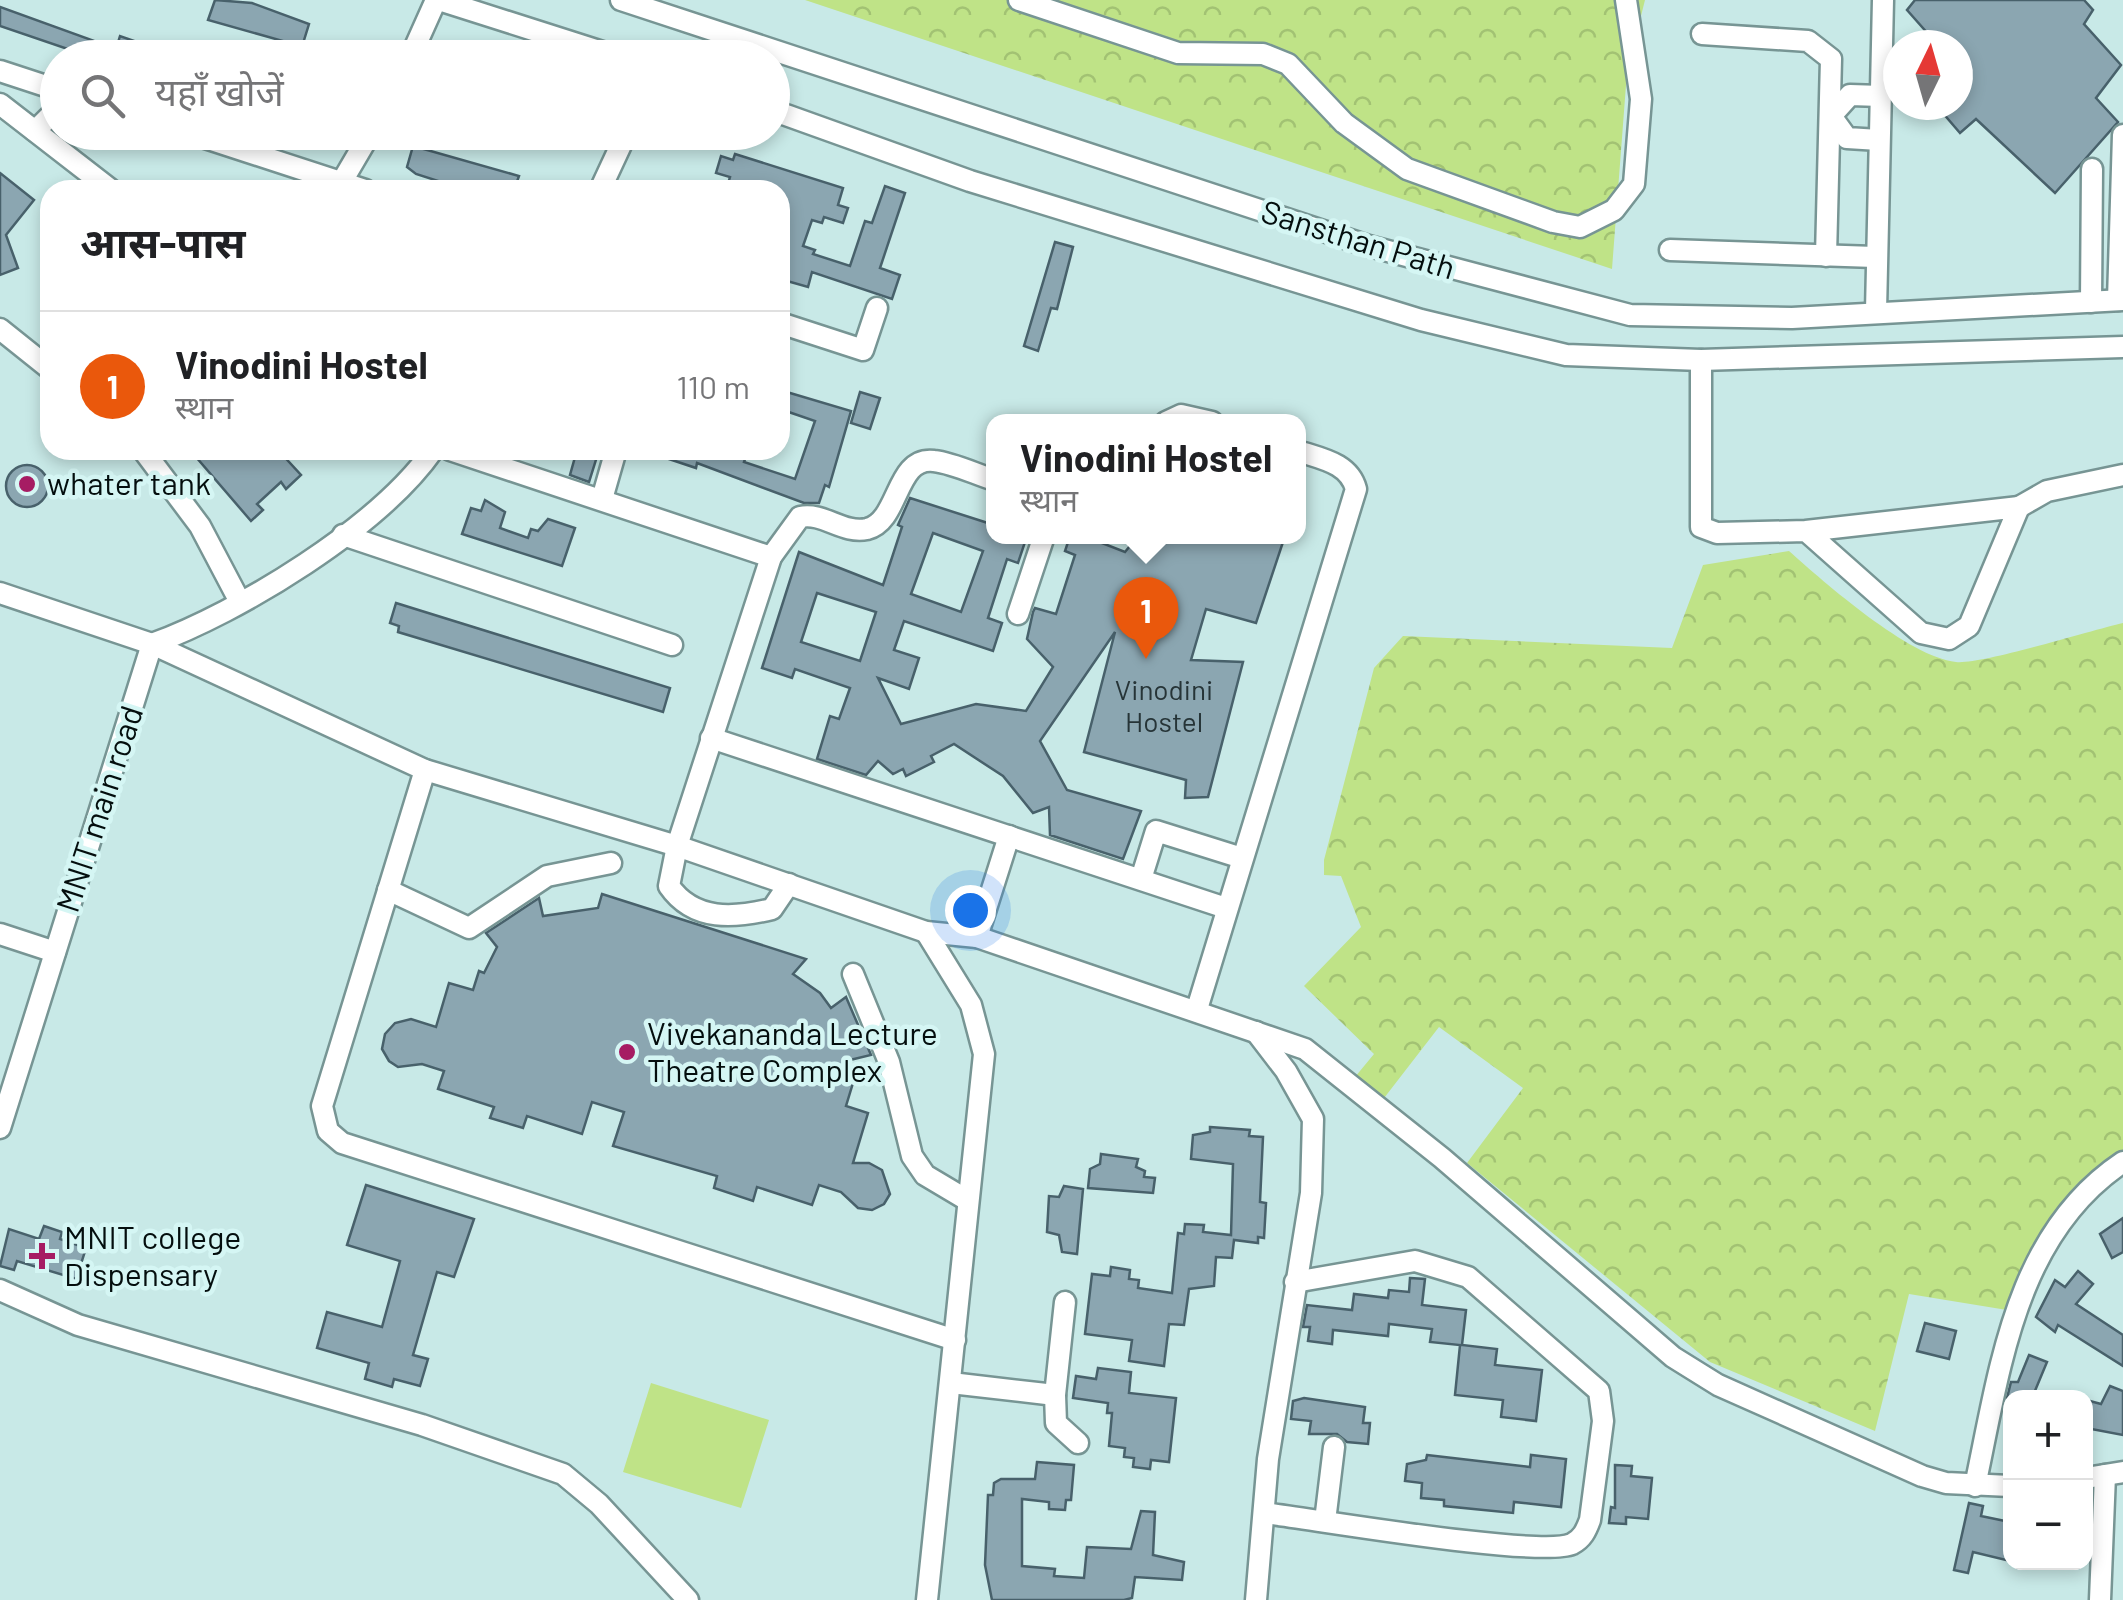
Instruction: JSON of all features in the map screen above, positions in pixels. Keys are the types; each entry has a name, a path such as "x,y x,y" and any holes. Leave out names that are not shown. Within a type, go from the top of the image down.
{"street":[{"path":"419,40 438,0 564,40"},
{"name":"Sansthan Path","path":"621,0 743,40"},
{"path":"1019,0 1178,53 1263,54 1288,64 1344,124 1407,170 1553,222 1580,227 1614,210 1634,184 1640,99 1626,0"},
{"path":"1876,310 1884,0"},
{"path":"1702,34 1808,41 1831,59 1826,256"},
{"name":"Sansthan Path","path":"790,56 1369,246 1630,315 1792,318 1876,310 2121,300"},
{"path":"0,71 40,84"},
{"path":"1830,116 1850,95 1880,96"},
{"path":"0,104 40,135"},
{"path":"790,116 970,181 1421,320 1566,355 1702,360 2123,347"},
{"path":"1830,116 1846,138 1879,140"},
{"path":"35,131 40,126"},
{"path":"2121,300 2123,135"},
{"path":"59,150 98,180"},
{"path":"239,150 323,180"},
{"path":"343,180 361,150"},
{"path":"605,180 619,150"},
{"path":"2091,302 2092,169"},
{"path":"1670,250 1875,257"},
{"path":"790,326 870,353 877,308"},
{"path":"0,328 40,361"},
{"path":"1702,360 1701,527 1717,533 1806,531 2019,507 2047,492 2123,475"},
{"path":"1198,1010 1356,489 1352,475 1340,466 1306,454"},
{"path":"151,460 200,526 240,602"},
{"path":"152,644 191,630 343,536 426,460"},
{"path":"481,460 771,557"},
{"path":"602,499 613,460"},
{"path":"789,884 772,910 722,918 679,900 669,886 710,738 771,557 800,517 812,514 849,530 870,528 884,517 912,468 920,462 934,461 986,477"},
{"path":"1806,531 1920,634 1949,639 1969,626 2019,507"},
{"path":"343,536 672,644"},
{"path":"1018,614 1041,544"},
{"path":"0,594 152,644 425,770 677,846 926,932 977,937 1306,1049 1442,1158 1673,1357 1718,1385 1899,1468 1946,1483 2003,1486"},
{"name":"MNIT main road","path":"0,1128 152,644"},
{"path":"710,738 1226,908"},
{"path":"425,770 322,1106 328,1131 342,1143 955,1340"},
{"path":"1141,879 1156,830 1242,858"},
{"path":"977,937 1009,836"},
{"path":"388,890 469,928 547,876 610,863"},
{"path":"926,932 971,1005 984,1054 927,1600"},
{"path":"0,934 55,952"},
{"path":"853,974 890,1062 912,1156 925,1175 967,1200"},
{"path":"1254,1031 1286,1071 1313,1120 1311,1194 1294,1282 1256,1600"},
{"path":"1975,1486 2004,1353 2021,1296 2042,1250 2064,1213 2093,1182 2123,1162"},
{"path":"1264,1513 1555,1547 1573,1544 1584,1534 1590,1520 1604,1404 1582,1373 1468,1277 1416,1262 1294,1282"},
{"path":"0,1290 78,1325 422,1425 563,1474 599,1504 688,1600"},
{"path":"1065,1302 1055,1395 1056,1423 1078,1443"},
{"path":"951,1383 1055,1395"},
{"path":"1324,1521 1334,1448"},
{"path":"2100,1600 2104,1475"}],"green space":[{"path":"805,0 1645,0 1627,72 1612,269"},
{"path":"1789,551 1892,633 1937,657 1956,662 2011,653 2123,623 2123,1165 2111,1172 2007,1310 1909,1294 1875,1431 1710,1362 1467,1163 1523,1088 1439,1027 1381,1102 1355,1077 1374,1054 1304,986 1361,927 1341,876 1324,875 1324,860 1374,668 1403,636 1672,648 1703,565"},
{"path":"651,1383 769,1420 741,1508 623,1472"}],"building":[{"path":"215,0 252,3 309,24 304,40 279,40 208,20"},
{"path":"1915,0 2084,0 2093,10 2084,24 2121,65 2096,98 2118,122 2055,193 1976,119 1960,133 1949,120 1973,120 1973,30 1925,30 1907,10"},
{"path":"0,7 91,40 41,40 0,26"},
{"path":"412,150 427,150 519,176 518,180 435,180 407,167"},
{"path":"735,154 843,188 838,205 848,208 843,223 824,217 822,223 812,220 803,246 815,250 813,254 850,266 865,221 872,223 885,186 905,193 880,268 900,275 892,299 812,272 808,287 790,282 790,180 729,180 730,177 716,173 721,156 733,160"},
{"path":"0,173 34,200 6,235 18,268 0,275"},
{"path":"1055,242 1073,247 1057,309 1051,308 1038,351 1024,346"},
{"path":"860,392 880,398 870,429 851,423"},
{"path":"790,393 851,411 829,487 825,485 819,503 804,503 697,463 696,468 672,460 745,460 795,479 815,421 790,412"},
{"path":"199,460 287,460 301,475 286,489 281,482 257,504 263,510 251,521"},
{"path":"574,460 596,460 589,482 570,475"},
{"name":"whater tank","path":"27,465 42,471 48,486 42,501 27,507 12,501 6,486 12,471"},
{"name":"Vinodini Hostel","path":"910,498 986,522 986,544 1024,544 1018,563 1007,559 988,618 1002,623 993,651 904,621 894,650 919,658 909,689 878,678 901,724 976,704 1026,711 1053,667 1027,639 1033,612 1035,608 1056,614 1075,555 1065,551 1067,544 1104,544 1125,552 1132,544 1282,544 1256,623 1206,609 1191,660 1243,662 1208,797 1185,798 1186,780 1084,752 1115,632 1040,741 1067,790 1141,811 1123,859 1050,835 1049,807 1033,813 1003,776 954,744 931,756 934,762 906,776 903,769 893,774 878,761 866,775 817,759 830,716 839,719 850,688 795,669 792,678 762,668 799,552 883,585 902,527 898,525","holes":["933,533 983,551 961,612 911,594","817,593 876,612 860,661 801,642"]},
{"path":"485,500 505,512 500,528 528,538 531,529 538,531 548,519 575,528 562,566 462,534 471,508 481,511"},
{"path":"396,603 670,688 663,712 398,632 399,626 390,623"},
{"name":"Vivekananda Lecture Theatre Complex","path":"602,894 806,959 793,974 820,993 831,1008 846,997 871,1055 850,1060 853,1083 846,1106 868,1113 853,1163 869,1163 882,1170 890,1194 884,1204 872,1210 858,1208 841,1192 819,1185 812,1205 757,1187 753,1201 714,1188 717,1176 613,1146 624,1112 592,1102 582,1134 527,1116 523,1128 490,1118 494,1107 438,1089 444,1071 422,1064 398,1067 389,1061 382,1049 385,1034 395,1023 411,1019 436,1027 449,983 473,990 479,971 484,973 497,947 486,933 539,898 543,916 598,908"},
{"path":"1210,1127 1250,1130 1249,1136 1263,1137 1260,1202 1266,1203 1264,1238 1258,1237 1258,1243 1234,1240 1232,1258 1216,1257 1214,1286 1189,1289 1184,1325 1169,1324 1164,1366 1129,1361 1132,1340 1085,1334 1092,1274 1110,1276 1111,1267 1130,1270 1129,1279 1139,1280 1138,1288 1172,1293 1178,1233 1184,1234 1185,1224 1204,1225 1203,1232 1231,1235 1233,1164 1191,1159 1193,1135 1210,1132"},
{"path":"1101,1154 1138,1159 1136,1167 1145,1171 1144,1177 1155,1178 1153,1193 1088,1188 1090,1169 1100,1164"},
{"path":"366,1185 474,1219 454,1277 437,1272 413,1355 428,1359 420,1386 394,1379 392,1387 365,1379 369,1363 317,1348 327,1312 382,1327 400,1261 347,1245"},
{"path":"1064,1186 1083,1189 1077,1254 1062,1252 1059,1235 1047,1232 1049,1196 1059,1197"},
{"path":"2123,1218 2123,1252 2112,1258 2100,1234"},
{"path":"44,1226 62,1232 60,1239 86,1248 81,1264 98,1270 93,1284 17,1261 14,1270 0,1266 9,1229 39,1239"},
{"path":"2078,1271 2093,1284 2076,1304 2123,1335 2123,1366 2058,1325 2055,1332 2036,1317 2055,1280 2065,1287"},
{"path":"1410,1278 1425,1279 1422,1305 1466,1310 1462,1345 1497,1349 1495,1365 1542,1370 1536,1421 1501,1417 1503,1400 1455,1395 1460,1345 1430,1342 1432,1329 1389,1324 1388,1336 1333,1330 1332,1344 1308,1341 1310,1327 1303,1327 1307,1305 1352,1310 1354,1294 1388,1298 1389,1290 1409,1292"},
{"path":"1925,1323 1956,1331 1949,1359 1917,1351"},
{"path":"2029,1355 2047,1362 2035,1390 2009,1390 2011,1382 2018,1382"},
{"path":"1098,1368 1131,1372 1129,1393 1176,1398 1169,1462 1151,1460 1150,1469 1133,1467 1134,1458 1124,1457 1125,1448 1109,1446 1112,1413 1107,1413 1108,1403 1073,1398 1076,1376 1096,1379"},
{"path":"2110,1386 2123,1391 2123,1435 2093,1429 2093,1402 2101,1404"},
{"path":"1304,1398 1365,1407 1363,1423 1370,1423 1368,1444 1347,1442 1337,1434 1309,1434 1311,1421 1291,1419 1293,1401"},
{"path":"1427,1455 1530,1467 1531,1455 1566,1459 1561,1507 1514,1502 1513,1513 1444,1506 1444,1500 1421,1498 1422,1483 1405,1481 1407,1464 1426,1460"},
{"path":"1037,1462 1074,1465 1071,1500 1066,1500 1065,1510 1049,1509 1049,1502 1022,1499 1022,1566 1055,1569 1054,1576 1084,1578 1087,1547 1131,1549 1141,1511 1155,1512 1153,1555 1184,1562 1182,1580 1135,1577 1132,1598 1124,1600 992,1600 985,1565 988,1495 993,1495 994,1483 1001,1479 1035,1479"},
{"path":"1615,1465 1632,1466 1631,1476 1652,1478 1648,1519 1626,1517 1626,1524 1609,1523 1611,1507 1615,1508"},
{"path":"1969,1503 1983,1506 1981,1516 2003,1521 2003,1559 1973,1552 1968,1573 1954,1570"}],"place":[{"name":"whater tank","path":"27,484"},
{"name":"Vinodini Hostel","path":"1146,659"},
{"name":"Vivekananda Lecture Theatre Complex","path":"627,1052"},
{"name":"MNIT college Dispensary","path":"42,1256"}]}
